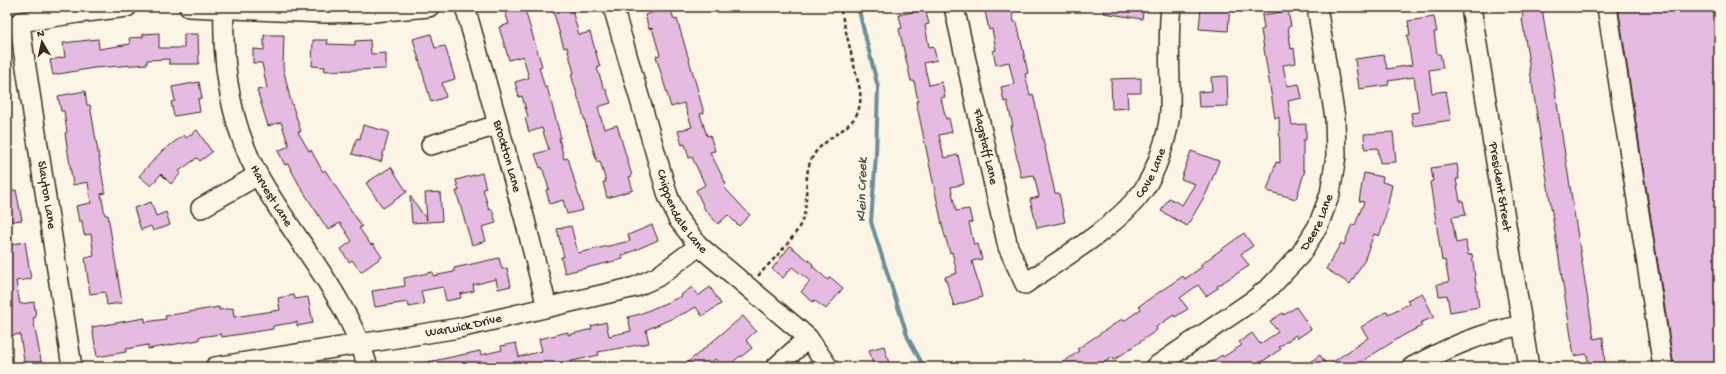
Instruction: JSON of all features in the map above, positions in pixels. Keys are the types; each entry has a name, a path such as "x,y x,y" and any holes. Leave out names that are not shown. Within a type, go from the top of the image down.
{"street":[{"name":"Slayton Lane","path":"72,367 20,22 78,12 127,7"},
{"path":"189,7 339,13 373,12 429,7"},
{"name":"Brockton Lane","path":"465,7 547,307"},
{"name":"Chippendale Lane","path":"613,7 668,196 678,219 698,246 808,338 828,367"},
{"name":"Flagstaff Lane","path":"954,7 1008,247 1025,284"},
{"name":"Cove Lane","path":"1025,284 1111,223 1142,192 1160,156 1167,134 1170,111 1168,29 1172,7"},
{"name":"Deere Lane","path":"1155,367 1255,299 1272,285 1300,255 1318,226 1330,194 1336,156 1335,118 1317,7"},
{"name":"President Street","path":"1471,7 1529,367"},
{"path":"1607,7 1663,367"},
{"name":"Harvest Lane","path":"224,8 225,64 231,99 244,144 258,175 338,298 361,344 368,367"},
{"path":"431,145 498,125"},
{"path":"201,208 258,175"},
{"name":"Warwick Drive","path":"215,367 459,328 635,287 657,277 698,246"},
{"path":"1412,367 1452,346 1499,329 1523,325"},
{"path":"776,367 808,338"}],"path":[{"path":"749,288 798,229 806,202 809,166 815,152 847,127 857,114 861,103 860,90 840,7"}],"building":[{"path":"524,7 542,66 539,67 545,88 547,87 561,138 559,138 564,159 568,158 583,210 567,214 563,200 550,204 546,190 549,189 542,167 540,168 535,154 549,150 542,128 529,132 525,118 528,117 522,96 519,97 515,82 529,78 523,56 509,60 499,27 509,24 504,9"},
{"path":"552,7 571,7 579,35 590,32 600,67 597,68 604,89 606,89 611,103 598,107 604,129 617,125 632,176 629,177 633,190 607,198 603,182 606,182 600,161 597,162 571,74 574,73 567,47 564,48"},
{"path":"670,7 674,20 677,19 694,77 704,113 700,114 707,136 710,135 715,151 710,152 726,184 723,186 750,215 739,226 728,215 718,224 705,210 696,190 705,185 692,157 689,158 685,144 682,145 678,131 692,127 684,103 671,107 656,56 660,55 652,28 649,29 645,15"},
{"path":"984,7 1011,7 1014,22 1017,22 1028,73 1025,74 1030,95 1033,94 1055,193 1059,193 1065,222 1037,228 1030,199 1039,197 1034,175 1021,177 1010,126 1013,126 1007,101 1004,102 1001,87 1014,84 1009,62 996,65 993,51 996,50 992,29 989,30"},
{"path":"1105,7 1144,7 1142,19 1104,13"},
{"path":"1201,7 1230,7 1228,31 1199,29"},
{"path":"1618,7 1719,7 1719,367 1674,367"},
{"path":"1542,8 1594,339 1603,337 1605,365 1589,367 1587,354 1574,356 1522,18 1522,11"},
{"path":"925,9 929,24 925,25 929,47 933,46 937,60 924,63 929,85 942,82 945,97 941,98 946,119 949,118 952,132 939,135 944,158 958,155 964,184 951,187 956,211 969,209 972,222 969,223 974,245 978,244 982,259 972,261 982,297 954,306 945,277 957,273 952,252 950,253 943,229 916,101 918,101 914,81 911,81 899,29 902,28 899,15"},
{"path":"1288,11 1291,26 1288,27 1291,49 1294,48 1296,63 1283,65 1287,86 1299,84 1302,98 1288,101 1292,125 1306,124 1306,140 1303,140 1303,170 1305,170 1296,199 1267,191 1276,162 1280,163 1279,117 1275,118 1261,30 1264,29 1262,15"},
{"path":"1434,17 1437,32 1434,32 1437,54 1440,54 1443,68 1429,70 1432,93 1446,91 1451,120 1413,126 1411,113 1419,112 1414,77 1388,81 1389,85 1359,89 1355,59 1384,55 1387,69 1412,65 1407,35 1410,35 1408,21"},
{"path":"159,33 159,48 184,48 184,34 198,34 199,64 169,64 169,59 147,60 147,64 94,68 53,75 50,60 65,57 63,43 98,39 99,49 130,44 129,38 143,37 143,34"},
{"path":"431,34 435,48 445,46 455,79 442,83 446,97 431,102 413,39"},
{"path":"264,35 284,35 283,67 290,98 301,131 298,132 309,151 311,150 323,172 325,170 362,227 359,228 382,257 361,272 352,260 349,262 341,249 352,241 340,223 328,230 301,188 288,164 285,165 278,151 289,146 281,122 268,126 257,90 267,88 262,63 253,63 253,49 264,50"},
{"path":"313,40 328,40 327,44 355,45 355,41 370,40 371,54 386,53 386,69 324,71 325,67 312,66"},
{"path":"1227,76 1228,106 1199,107 1198,92 1212,91 1211,77"},
{"path":"1141,78 1141,93 1127,93 1128,108 1112,109 1111,79"},
{"path":"199,82 202,98 198,99 200,112 174,116 171,102 175,101 172,87"},
{"path":"85,91 87,105 90,105 105,193 101,194 105,215 108,215 122,303 107,305 105,292 90,294 85,258 94,256 91,234 84,235 82,221 79,221 76,206 91,203 88,182 73,185 65,133 67,132 64,111 61,111 58,96"},
{"path":"363,125 389,132 381,162 352,154 357,138 360,139"},
{"path":"197,130 212,152 200,161 197,158 179,171 181,173 171,184 161,174 151,186 139,176 162,151 184,135 186,138"},
{"path":"1393,132 1396,162 1380,163 1378,148 1365,149 1364,134"},
{"path":"1191,151 1219,161 1207,192 1187,226 1161,211 1169,198 1182,205 1195,184 1181,179"},
{"path":"1457,164 1459,179 1456,179 1460,201 1463,201 1466,215 1452,217 1456,243 1466,241 1468,255 1472,254 1479,307 1450,312 1447,295 1439,296 1437,284 1449,282 1445,260 1442,261 1430,182 1433,181 1431,168"},
{"path":"391,167 407,192 383,208 366,183"},
{"path":"482,173 486,188 483,189 489,210 492,209 496,223 482,227 486,241 472,245 456,191 459,191 456,180"},
{"path":"1364,173 1383,177 1382,182 1392,185 1384,223 1379,236 1374,234 1364,261 1350,284 1326,269 1341,243 1344,245 1352,224 1355,225 1364,202 1359,201"},
{"path":"16,190 22,220 7,222 7,191"},
{"path":"440,192 442,221 412,223 410,196 427,220 425,193"},
{"path":"151,202 156,216 166,212 170,225 153,231 151,226 141,230 134,208"},
{"path":"652,225 658,240 622,256 623,259 565,273 561,257 564,257 557,229 571,226 578,253 630,241 628,235"},
{"path":"1244,233 1253,246 1241,254 1249,266 1217,286 1218,288 1206,296 1198,285 1180,298 1188,309 1175,317 1174,315 1156,327 1157,330 1114,360 1112,357 1098,367 1057,367 1079,351 1077,349 1122,319 1124,321 1141,309 1139,306 1152,297 1183,276 1185,279 1202,267 1200,265"},
{"path":"25,242 31,279 16,281 20,304 34,302 36,317 33,318 42,366 36,367 25,367 20,334 9,336 7,322 7,320 10,320 7,304 7,245"},
{"path":"790,246 813,264 812,266 828,280 830,277 843,288 826,309 814,300 813,302 801,292 810,281 792,267 783,278 772,269"},
{"path":"499,258 502,269 507,268 511,286 498,289 496,279 473,285 474,291 460,294 461,298 446,301 443,287 421,291 424,304 409,307 408,302 375,307 372,291 405,286 404,278 433,272 433,276 454,272 454,268"},
{"path":"692,287 698,296 710,287 721,304 702,316 696,307 646,330 649,343 598,352 599,355 546,367 428,367 428,362 480,351 481,355 502,350 501,346 516,343 519,357 542,351 539,339 568,332 568,335 592,329 591,326 606,322 609,336 631,331 628,317 640,314 682,296 681,295"},
{"path":"1422,293 1434,317 1420,323 1422,326 1404,335 1367,358 1356,367 1303,367 1320,355 1327,366 1368,338 1361,327 1387,311 1388,314 1409,304 1407,300"},
{"path":"294,295 295,299 308,297 313,323 297,326 297,322 273,326 273,329 222,337 221,334 199,337 199,340 148,349 148,345 126,349 126,352 97,357 92,327 145,318 145,322 166,319 165,316 219,307 219,310 233,308 234,317 280,310 278,298"},
{"path":"1296,307 1311,329 1298,338 1296,335 1279,347 1281,349 1254,367 1204,367 1222,355 1223,357 1242,345 1239,342 1252,333 1260,344 1278,332 1270,321 1283,313 1284,315"},
{"path":"743,316 756,331 746,340 752,348 727,367 722,367 715,359 706,367 682,367"},
{"path":"884,346 890,367 874,367 869,350"}],"waterway":[{"name":"Klein Creek","path":"858,7 878,87 876,155 871,222 908,338 924,367"}]}
